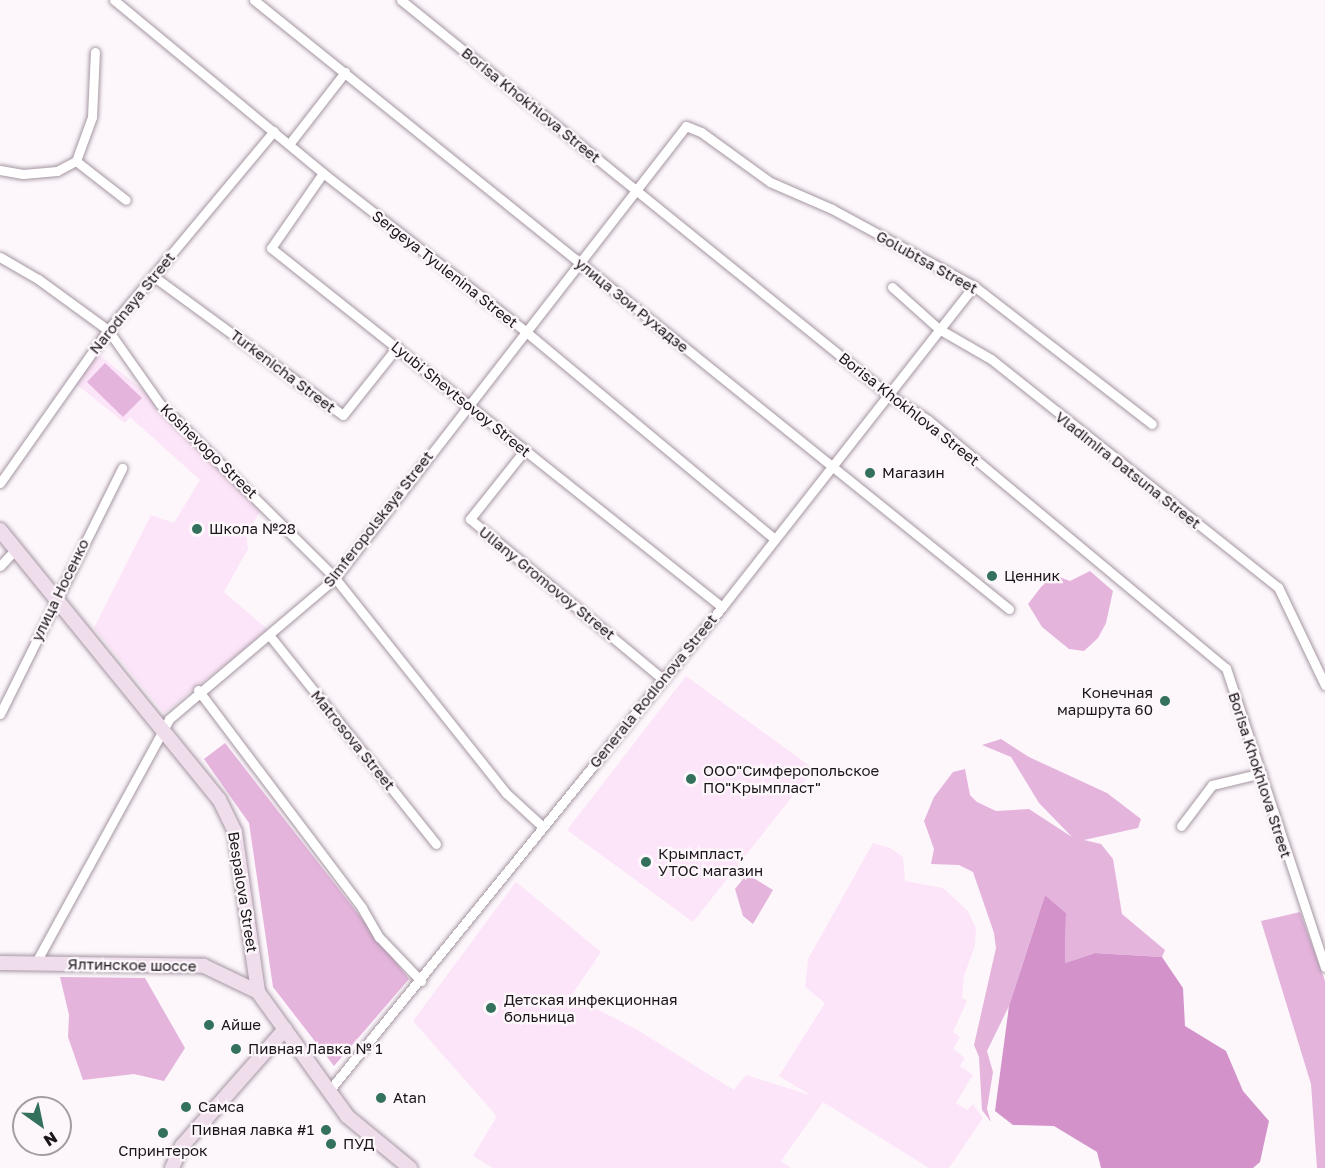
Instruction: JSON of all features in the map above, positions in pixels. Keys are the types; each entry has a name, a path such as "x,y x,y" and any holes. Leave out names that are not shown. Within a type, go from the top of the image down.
{"main road":[{"name":"Bespalova Street","path":"0,530 219,799 235,832 258,992 328,1092 360,1130 410,1168"},
{"name":"Ялтинское шоссе","path":"0,963 194,965 258,992"},
{"path":"235,981 249,978 255,970"},
{"path":"172,1168 182,1146 285,1029"}],"street":[{"name":"Sergeya Tyulenina Street","path":"114,0 290,143 323,173 525,331 775,539"},
{"name":"улица Зои Рухадзе","path":"254,0 1009,609"},
{"name":"Borisa Khokhlova Street","path":"401,0 889,395 928,420 1226,668 1262,773 1279,836 1325,967"},
{"path":"0,170 23,174 57,171 76,162 92,117 95,52"},
{"path":"290,143 345,72"},
{"name":"Simferopolskaya Street","path":"35,964 164,732 169,719 198,690 270,636 335,578 686,126"},
{"name":"Golubtsa Street","path":"686,126 701,132 770,182 832,209 974,286 1152,424"},
{"name":"Narodnaya Street","path":"0,483 108,330 274,131"},
{"path":"76,162 126,200"},
{"name":"Lyubi Shevtsovoy Street","path":"323,173 271,248 722,607"},
{"name":"Koshevogo Street","path":"0,257 38,279 108,330 160,404 335,578 506,793 543,827"},
{"name":"Turkenicha Street","path":"153,276 343,415 397,347"},
{"name":"Generala Rodionova Street","path":"328,1092 722,607 974,286"},
{"name":"Vladimira Datsuna Street","path":"892,287 939,329 991,359 1278,587 1325,685"},
{"name":"Uliany Gromovoy Street","path":"524,451 470,519 663,679"},
{"name":"улица Носенко","path":"0,714 55,597 122,468"},
{"path":"0,566 16,549"},
{"name":"Matrosova Street","path":"270,636 436,844"},
{"path":"198,690 362,908 379,937 420,981"},
{"path":"1181,826 1212,786 1262,773"}],"shaded area":[{"name":"Школа №28","path":"97,353 149,395 157,407 260,512 246,534 248,549 224,592 268,630 164,713 94,628 151,515 174,523 200,480 130,417 125,423 76,384"},
{"path":"105,363 142,398 123,417 87,382"},
{"path":"1090,571 1113,591 1106,623 1098,638 1084,651 1069,649 1042,627 1028,604 1051,574 1070,581"},
{"path":"686,676 814,769 693,922 567,830"},
{"path":"1001,739 1029,757 1107,793 1141,819 1138,828 1084,840 1101,844 1113,859 1122,914 1165,950 1162,957 1095,953 1065,963 1066,913 1045,895 1009,1006 987,1051 993,1072 987,1109 991,1122 982,1110 979,1057 974,1045 996,948 994,933 973,872 959,865 931,864 934,849 924,821 934,797 953,772 965,769 970,795 977,802 996,811 1029,809 1072,837 1039,803 1011,757 982,745"},
{"path":"225,743 409,979 334,1066 273,987 249,823 204,759"},
{"path":"873,843 890,848 903,857 905,881 943,888 968,911 976,928 975,946 964,976 962,998 967,1001 953,1032 960,1037 953,1049 965,1058 960,1066 973,1075 956,1103 967,1110 973,1104 983,1118 949,1168 929,1168 823,1102 781,1161 791,1168 493,1168 473,1156 496,1118 494,1113 413,1021 516,882 601,952 571,996 636,1029 734,1090 746,1075 810,1095 779,1076 825,1003 805,987 808,959"},
{"path":"747,874 773,890 753,924 743,916 735,889"},
{"path":"1045,895 1066,913 1065,963 1095,953 1162,957 1183,988 1185,1026 1226,1051 1243,1091 1269,1121 1260,1162 1253,1168 1101,1168 1097,1152 1054,1126 1013,1125 995,1111 1009,1006"},
{"path":"1300,912 1325,981 1325,1168 1317,1168 1311,1084 1261,921"},
{"path":"60,977 145,978 185,1048 164,1081 134,1074 83,1080 68,1037 69,1015"}],"place":[{"name":"Магазин","path":"870,473"},
{"name":"Школа №28","path":"197,529"},
{"name":"Ценник","path":"992,576"},
{"name":"Конечная маршрута 60","path":"1165,701"},
{"name":"ООО\"Симферопольское ПО\"Крымпласт\"","path":"691,779"},
{"name":"Крымпласт, УТОС магазин","path":"646,862"},
{"name":"Детская инфекционная больница","path":"491,1008"},
{"name":"Айше","path":"209,1025"},
{"name":"Пивная Лавка № 1","path":"236,1049"},
{"name":"Atan","path":"381,1098"},
{"name":"Самса","path":"186,1107"},
{"name":"Пивная лавка #1","path":"326,1130"},
{"name":"Спринтерок","path":"163,1133"},
{"name":"ПУД","path":"331,1144"}]}
